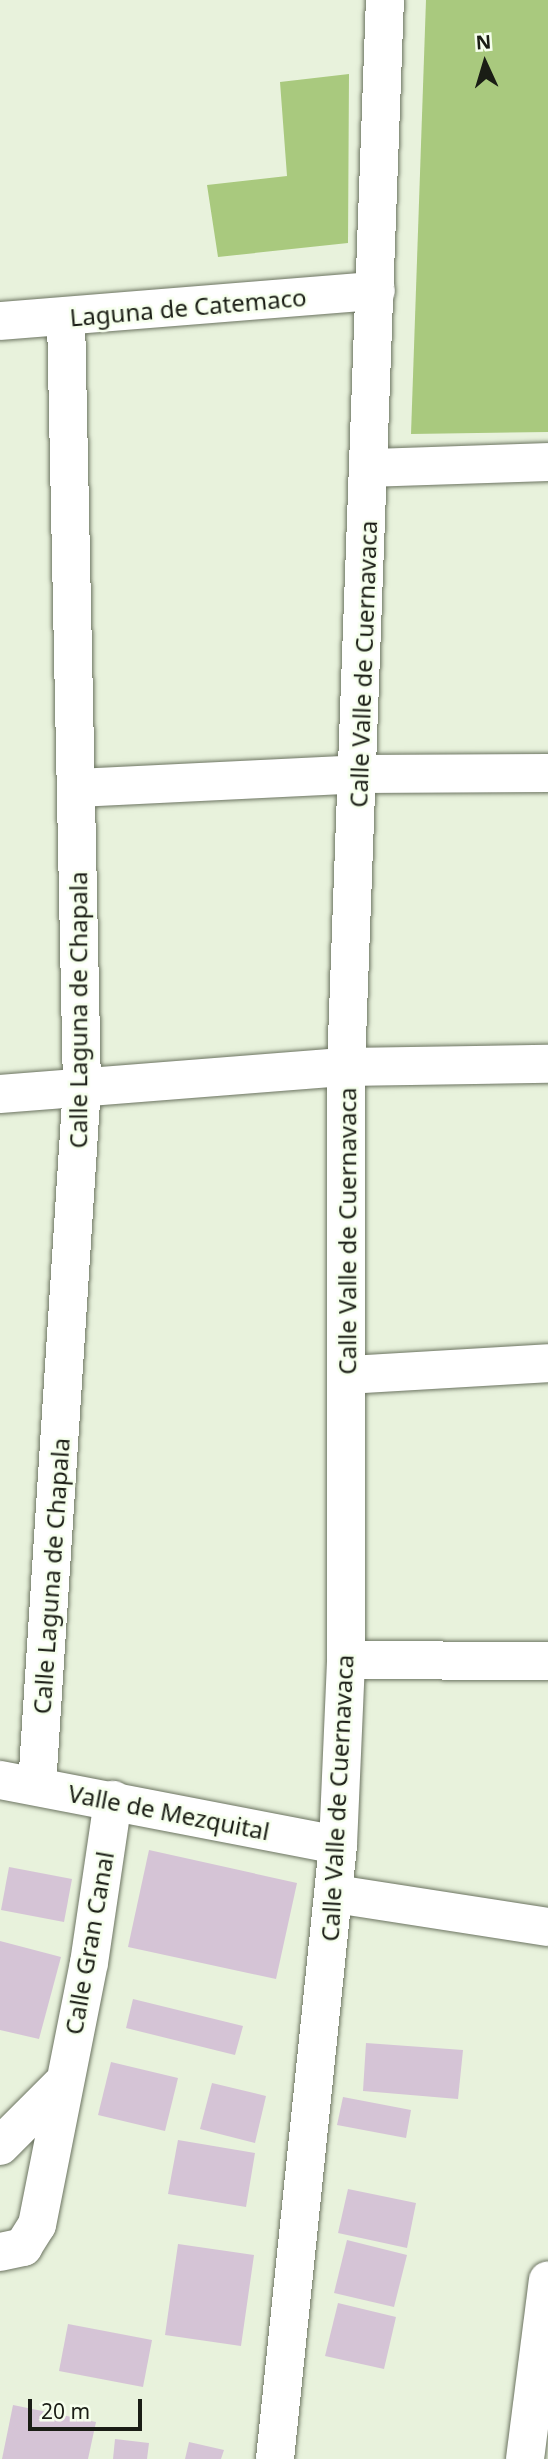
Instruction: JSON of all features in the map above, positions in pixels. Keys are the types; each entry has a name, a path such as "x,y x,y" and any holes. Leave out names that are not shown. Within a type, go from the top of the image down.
{"street":[{"name":"Calle Valle de Cuernavaca","path":"275,2459 338,1845 346,1660 346,1067 359,774 385,0"},
{"name":"Laguna de Catemaco","path":"0,321 376,291"},
{"name":"Calle Laguna de Chapala","path":"37,1786 82,1087 66,317"},
{"path":"370,468 548,462"},
{"path":"77,788 359,774 548,773"},
{"path":"0,1094 346,1067 548,1064"},
{"path":"348,1375 548,1363"},
{"path":"346,1660 548,1661"},
{"name":"Valle de Mezquital","path":"0,1780 338,1845"},
{"name":"Calle Gran Canal","path":"0,2252 23,2247 37,2225 61,2085 89,1963 113,1800"},
{"path":"335,1894 548,1927"},
{"path":"0,2146 61,2085"},
{"path":"525,2459 548,2280"}],"green space":[{"path":"426,0 548,0 548,432 411,434"},
{"path":"349,74 348,243 218,257 207,185 287,176 280,82"}],"building":[{"path":"149,1850 297,1883 276,1979 128,1947"},
{"path":"9,1867 72,1879 64,1922 1,1910"},
{"path":"0,1941 61,1957 39,2039 0,2030"},
{"path":"133,1999 243,2026 235,2055 126,2028"},
{"path":"366,2043 463,2050 458,2099 363,2091"},
{"path":"111,2062 178,2078 165,2131 98,2115"},
{"path":"212,2083 266,2096 255,2143 200,2129"},
{"path":"343,2097 411,2110 406,2138 337,2125"},
{"path":"178,2140 255,2153 246,2207 168,2194"},
{"path":"348,2189 416,2203 407,2248 338,2233"},
{"path":"347,2240 407,2255 394,2307 334,2293"},
{"path":"178,2244 254,2255 241,2346 165,2335"},
{"path":"338,2303 396,2317 384,2369 325,2356"},
{"path":"68,2324 152,2340 143,2387 59,2371"},
{"path":"13,2405 96,2422 88,2459 2,2459"},
{"path":"115,2439 149,2443 147,2459 113,2459"},
{"path":"189,2442 224,2450 221,2459 185,2459"}]}
